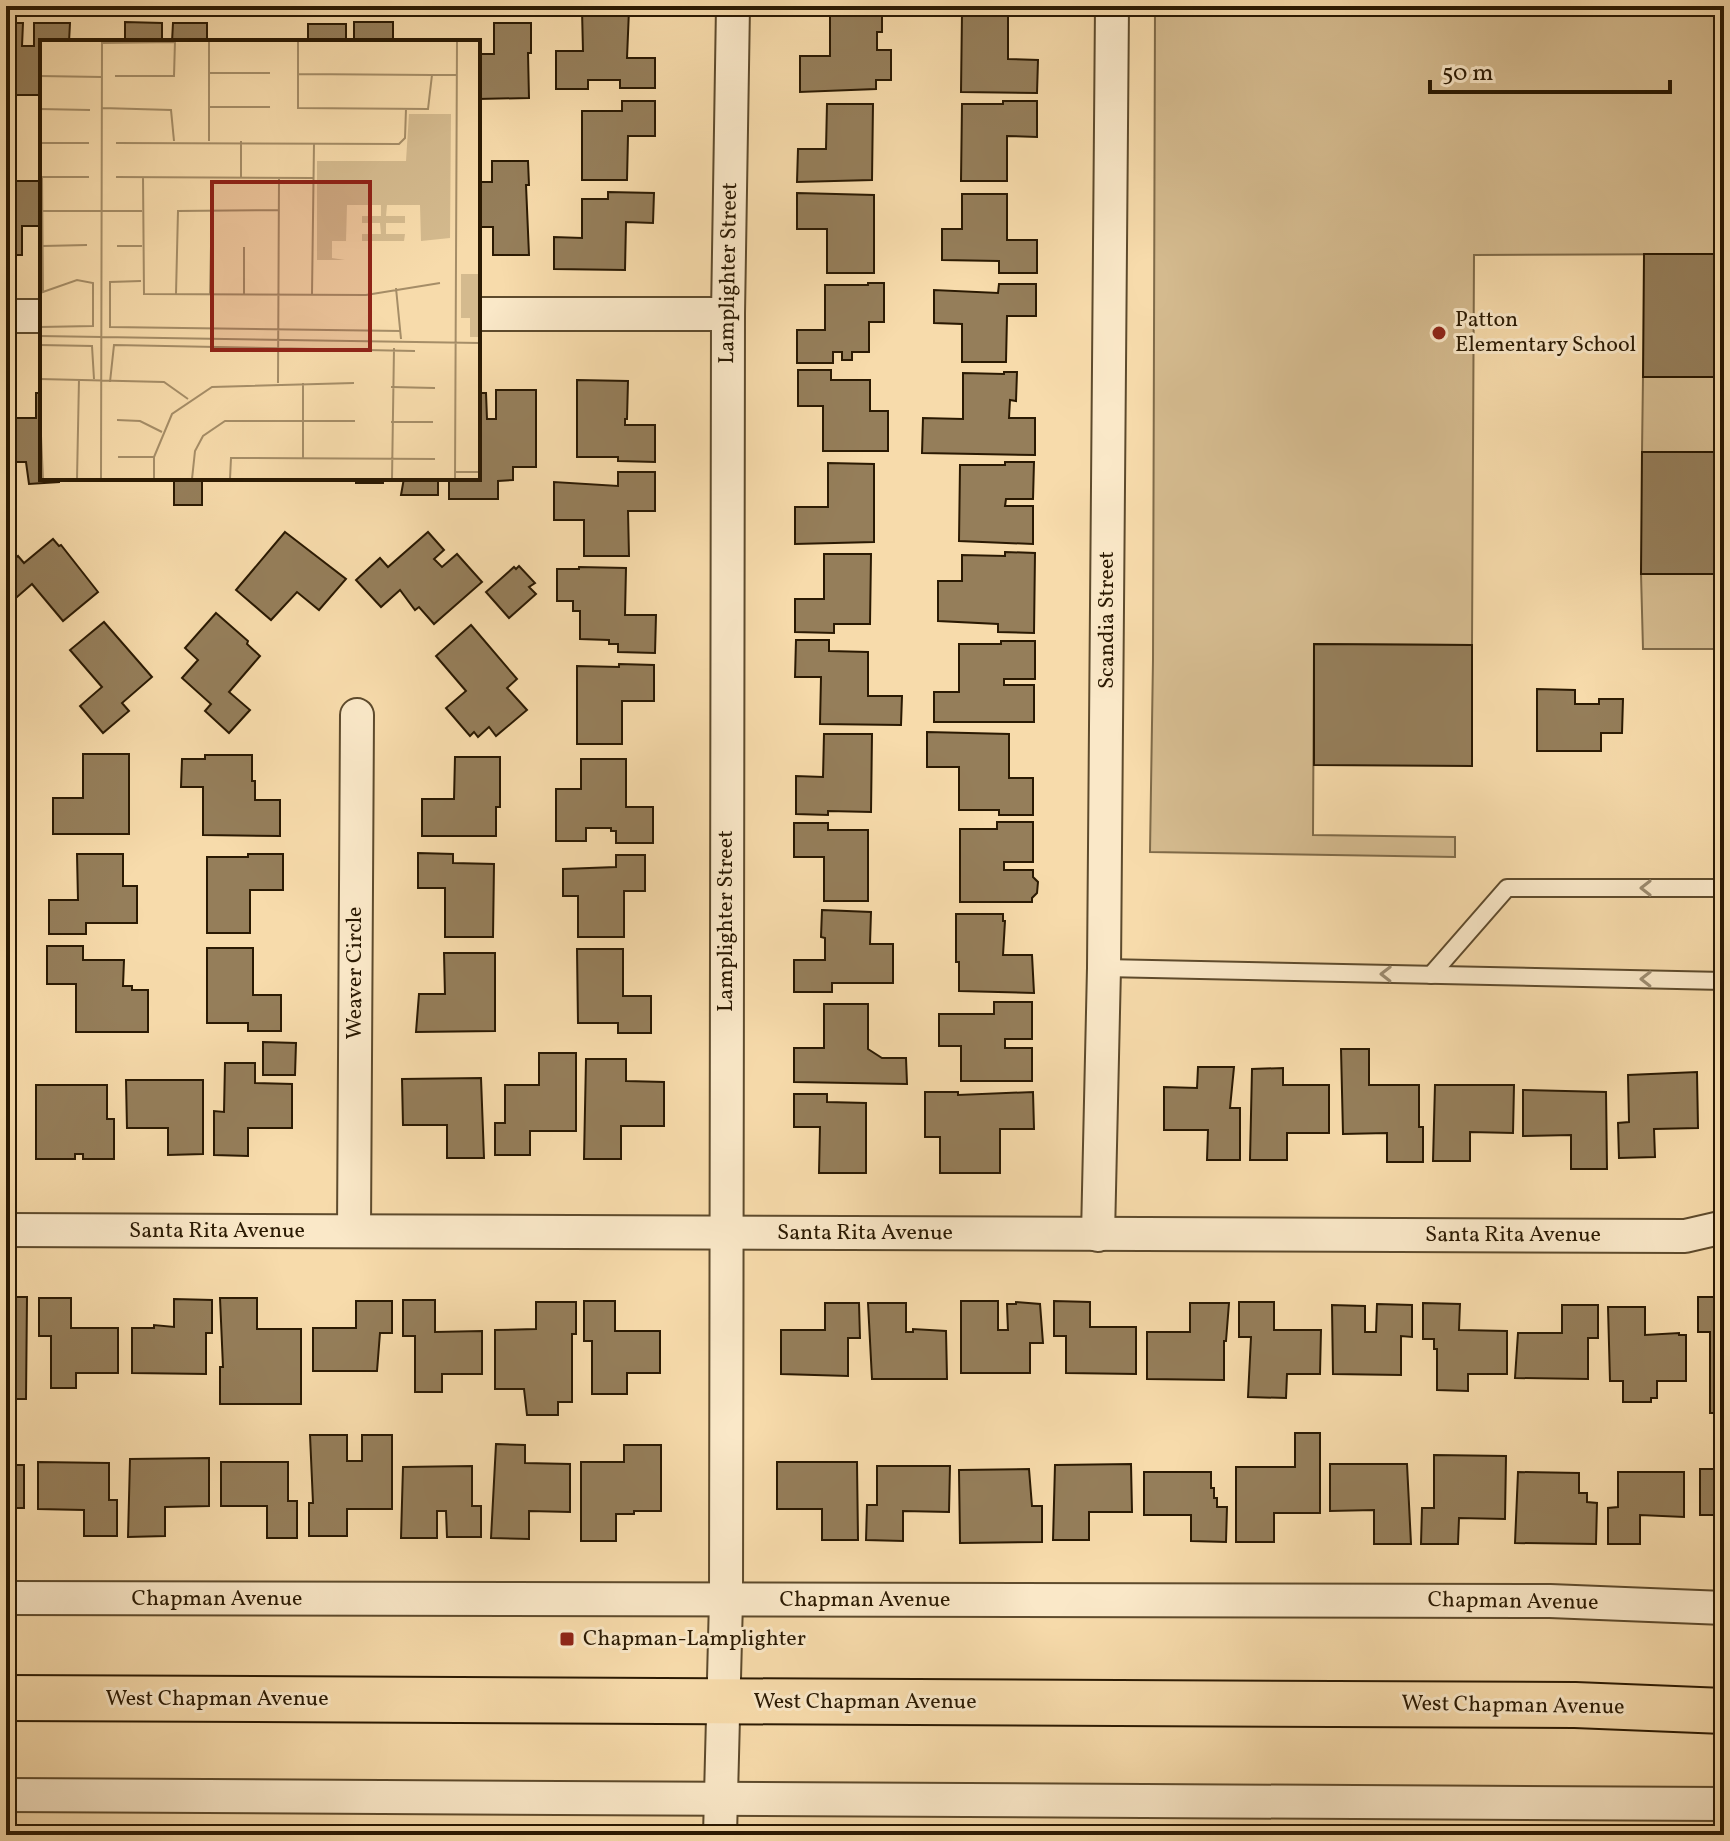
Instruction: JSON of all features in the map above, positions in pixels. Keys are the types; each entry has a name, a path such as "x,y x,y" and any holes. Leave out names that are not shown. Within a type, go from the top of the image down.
{"main road":[{"name":"West Chapman Avenue","path":"6,1698 1575,1705 1724,1711"}],"street":[{"name":"Lamplighter Street","path":"720,1835 726,1600 728,314 733,6"},
{"name":"Scandia Street","path":"1098,1235 1104,968 1112,6"},
{"path":"480,314 728,314"},
{"path":"6,316 40,316"},
{"name":"Weaver Circle","path":"354,1231 357,715"},
{"name":"Santa Rita Avenue","path":"6,1230 1685,1236 1724,1227"},
{"name":"Chapman Avenue","path":"6,1598 1550,1601 1724,1608"},
{"path":"6,1795 1724,1804"}],"lane":[{"path":"1431,975 1507,888 1724,888"},
{"path":"1104,968 1724,981"}],"shaded area":[{"path":"1155,6 1724,6 1724,254 1474,255 1472,645 1314,644 1313,835 1455,837 1455,857 1150,852"},
{"path":"1643,377 1724,377 1724,452 1642,452"},
{"path":"1641,574 1724,574 1724,649 1643,649"}],"building":[{"path":"878,9 878,16 882,16 882,32 877,32 877,50 891,50 891,80 876,80 876,89 800,92 800,56 830,56 830,10"},
{"path":"582,10 629,10 627,58 655,58 655,88 620,88 620,80 588,80 588,89 556,89 556,51 583,51"},
{"path":"962,13 1008,14 1008,59 1038,60 1037,93 961,92"},
{"path":"125,22 162,23 162,40 125,40"},
{"path":"354,22 393,22 393,40 354,40"},
{"path":"6,23 23,23 22,46 34,46 34,23 70,23 69,40 40,40 40,95 6,95"},
{"path":"173,23 207,23 207,40 172,40"},
{"path":"494,23 531,23 529,98 480,99 480,54 494,54"},
{"path":"308,24 346,24 346,40 308,40"},
{"path":"622,101 655,101 655,136 628,136 627,180 582,180 582,111 622,111"},
{"path":"1003,101 1037,101 1037,137 1007,136 1007,181 961,181 962,104 1003,104"},
{"path":"827,104 873,104 872,180 797,182 798,149 826,149"},
{"path":"492,161 528,161 529,255 493,255 493,227 480,227 480,182 492,182"},
{"path":"6,181 40,181 40,226 22,226 22,255 6,255"},
{"path":"608,192 654,193 653,223 626,222 625,270 554,269 554,237 582,238 582,199 608,199"},
{"path":"797,193 874,195 874,273 827,273 827,229 797,229"},
{"path":"962,194 1007,194 1007,240 1037,240 1037,273 999,273 999,261 942,260 942,229 962,229"},
{"path":"1644,254 1724,254 1724,377 1643,377"},
{"path":"884,283 884,322 869,322 869,352 852,352 852,360 842,360 842,352 833,352 833,363 797,363 797,330 825,330 825,285"},
{"path":"999,284 1036,284 1036,316 1007,316 1006,362 962,362 962,324 934,323 934,290 998,293"},
{"path":"798,370 831,370 831,380 870,380 870,411 888,411 888,451 823,451 823,406 798,406"},
{"path":"1017,372 1016,401 1010,400 1009,418 1035,418 1035,455 922,453 923,418 963,419 963,373"},
{"path":"577,380 628,381 625,425 655,425 655,462 618,461 618,457 577,457"},
{"path":"496,390 536,390 536,467 513,467 513,480 498,481 498,499 449,499 449,480 480,480 480,393 486,393 487,419 496,419"},
{"path":"36,393 40,393 40,480 59,482 29,484 26,462 6,462 6,418 36,418"},
{"path":"1642,452 1724,452 1724,574 1641,574"},
{"path":"1005,462 1034,462 1033,499 1006,499 1005,506 1033,506 1033,544 959,541 960,465 1005,465"},
{"path":"828,463 874,464 874,542 795,544 795,507 828,507"},
{"path":"618,472 655,472 655,511 628,511 629,556 584,556 584,520 554,520 554,482 618,486"},
{"path":"174,480 202,480 202,505 174,505"},
{"path":"356,480 383,480 383,483 356,483"},
{"path":"404,480 438,480 438,495 401,495"},
{"path":"285,532 346,579 319,610 297,592 271,620 236,590"},
{"path":"428,532 444,550 434,559 442,567 457,554 482,582 434,624 419,607 415,610 400,590 381,607 356,580 380,558 388,567"},
{"path":"53,539 98,592 63,621 32,584 9,604 6,601 6,566 18,556 24,563"},
{"path":"1005,552 1035,553 1034,633 998,632 998,624 938,621 938,581 962,581 962,555 1005,556"},
{"path":"824,554 871,554 870,624 834,624 834,633 795,632 795,599 824,599"},
{"path":"519,566 535,583 529,587 536,594 509,618 486,592"},
{"path":"626,568 625,615 656,615 655,653 618,652 618,644 609,644 609,640 580,639 580,611 573,611 573,601 557,601 557,569"},
{"path":"216,613 260,656 229,692 250,710 229,733 205,711 211,704 182,678 198,660 185,648"},
{"path":"104,622 152,677 122,703 129,711 103,733 80,706 102,687 70,650"},
{"path":"471,625 517,679 507,688 527,710 496,736 489,727 478,737 474,732 470,736 446,708 466,691 436,656"},
{"path":"796,640 829,640 829,651 868,652 868,696 902,696 901,725 820,724 821,677 795,677"},
{"path":"1001,641 1035,641 1035,679 1004,679 1004,685 1034,685 1034,722 934,722 934,692 959,692 959,644 1001,644"},
{"path":"1314,644 1472,645 1472,766 1314,765"},
{"path":"619,664 654,665 654,701 622,701 622,744 577,744 577,666 619,667"},
{"path":"1537,689 1575,690 1575,704 1599,704 1599,699 1623,699 1622,733 1601,733 1601,751 1537,751"},
{"path":"927,732 1009,734 1009,778 1033,778 1033,815 999,815 999,810 959,810 959,767 927,767"},
{"path":"824,734 872,734 871,812 796,814 796,776 823,777"},
{"path":"83,754 129,754 129,834 53,834 53,798 83,798"},
{"path":"205,755 252,755 255,800 280,800 280,836 203,835 203,787 181,787 182,759 205,759"},
{"path":"455,757 500,757 500,807 496,807 496,836 422,836 422,799 454,799"},
{"path":"581,759 626,759 626,807 653,807 653,843 616,843 616,831 611,831 611,828 586,828 586,841 556,841 556,789 581,789"},
{"path":"997,822 1033,822 1033,862 1004,862 1004,870 1033,870 1033,877 1038,882 1037,893 1032,902 960,902 960,829 997,829"},
{"path":"794,823 828,823 828,830 868,830 868,901 824,901 824,857 794,857"},
{"path":"418,853 453,854 453,863 494,864 493,937 445,937 445,888 418,888"},
{"path":"77,854 123,854 123,886 137,886 137,923 86,923 86,934 49,934 49,900 78,900"},
{"path":"248,854 283,854 283,890 250,890 250,933 207,933 207,857 248,857"},
{"path":"616,855 645,855 645,891 624,891 624,937 578,937 578,896 563,896 563,869 616,867"},
{"path":"822,910 871,912 870,944 893,944 893,983 832,983 832,992 794,992 794,960 825,960 825,938 821,937"},
{"path":"956,914 1003,914 1003,955 1032,955 1034,993 959,991"},
{"path":"47,946 83,946 83,960 124,960 123,986 132,986 132,990 148,990 148,1032 76,1032 76,984 47,984"},
{"path":"207,948 253,948 253,995 281,995 281,1031 248,1031 248,1023 207,1023"},
{"path":"577,949 623,949 623,996 651,996 651,1033 618,1033 618,1023 578,1023"},
{"path":"444,953 495,953 495,1031 416,1032 419,994 445,994"},
{"path":"994,1002 1032,1002 1032,1039 1005,1039 1005,1048 1032,1048 1032,1081 961,1081 961,1046 939,1046 939,1014 994,1014"},
{"path":"824,1004 868,1004 868,1049 882,1058 906,1058 907,1084 794,1082 794,1048 824,1048"},
{"path":"263,1042 296,1043 295,1075 263,1075"},
{"path":"1341,1049 1369,1049 1369,1085 1419,1085 1423,1162 1387,1162 1387,1133 1343,1134"},
{"path":"539,1053 576,1053 576,1131 530,1131 530,1155 495,1155 495,1123 505,1123 505,1085 539,1085"},
{"path":"586,1059 626,1059 626,1081 664,1082 664,1126 621,1126 621,1159 584,1159"},
{"path":"225,1063 255,1063 255,1083 292,1084 292,1128 248,1128 248,1156 214,1155 214,1111 224,1112"},
{"path":"1198,1067 1234,1067 1230,1108 1240,1108 1240,1160 1207,1160 1208,1130 1164,1130 1164,1087 1197,1088"},
{"path":"1283,1068 1283,1085 1329,1085 1329,1133 1287,1133 1287,1160 1250,1160 1252,1069"},
{"path":"1697,1072 1698,1128 1654,1129 1655,1157 1619,1158 1618,1123 1629,1122 1628,1075"},
{"path":"481,1078 484,1158 447,1158 447,1125 403,1125 402,1079"},
{"path":"126,1080 203,1080 203,1154 168,1155 168,1128 127,1128"},
{"path":"36,1085 107,1085 107,1119 114,1119 114,1159 83,1159 83,1154 75,1154 75,1159 36,1159"},
{"path":"1435,1085 1514,1085 1513,1133 1470,1132 1470,1161 1433,1161"},
{"path":"1523,1090 1606,1092 1607,1169 1571,1169 1571,1135 1523,1136"},
{"path":"925,1092 958,1092 958,1095 1033,1092 1034,1129 1000,1129 1000,1173 940,1173 940,1137 925,1137"},
{"path":"794,1094 827,1094 827,1102 866,1103 866,1173 819,1173 820,1127 794,1127"},
{"path":"6,1297 27,1297 26,1399 6,1399"},
{"path":"1698,1297 1724,1297 1724,1413 1710,1413 1710,1332 1698,1332"},
{"path":"39,1298 71,1298 71,1328 118,1328 118,1373 76,1373 76,1388 51,1388 51,1336 39,1336"},
{"path":"220,1298 257,1298 257,1329 301,1329 301,1404 220,1404 220,1367 223,1367"},
{"path":"174,1299 212,1300 212,1333 206,1333 206,1374 132,1373 132,1328 154,1328 154,1325 174,1327"},
{"path":"403,1300 435,1300 435,1332 482,1331 482,1374 442,1374 442,1392 415,1392 415,1336 403,1336"},
{"path":"356,1301 392,1301 392,1333 380,1333 377,1371 313,1371 313,1328 356,1328"},
{"path":"584,1301 615,1301 615,1331 660,1331 660,1373 627,1373 627,1394 592,1394 592,1341 584,1341"},
{"path":"961,1301 998,1301 998,1330 1008,1330 1007,1304 1040,1304 1043,1343 1030,1343 1030,1373 961,1373"},
{"path":"1054,1301 1090,1302 1090,1327 1136,1327 1136,1374 1066,1373 1066,1336 1054,1336"},
{"path":"536,1302 576,1302 576,1334 572,1334 572,1402 558,1402 558,1415 527,1415 524,1389 495,1389 495,1330 536,1329"},
{"path":"1239,1302 1274,1302 1274,1330 1321,1330 1320,1374 1287,1374 1286,1398 1248,1397 1251,1337 1239,1337"},
{"path":"825,1303 859,1303 860,1338 848,1338 848,1376 781,1374 781,1330 825,1330"},
{"path":"868,1303 906,1303 906,1332 913,1332 913,1329 946,1331 947,1379 872,1379"},
{"path":"1190,1303 1229,1303 1224,1341 1224,1380 1147,1379 1147,1332 1190,1332"},
{"path":"1423,1303 1460,1304 1459,1330 1507,1331 1507,1374 1468,1374 1468,1391 1437,1390 1437,1349 1434,1349 1434,1339 1423,1339"},
{"path":"1377,1304 1412,1305 1412,1337 1401,1336 1401,1375 1333,1374 1332,1305 1365,1306 1365,1332 1376,1332"},
{"path":"1562,1305 1598,1305 1598,1338 1588,1338 1588,1379 1515,1378 1518,1333 1562,1333"},
{"path":"1608,1307 1645,1307 1645,1335 1686,1335 1686,1381 1657,1381 1657,1398 1651,1398 1651,1402 1623,1402 1623,1381 1610,1381"},
{"path":"1295,1433 1320,1433 1320,1513 1274,1513 1274,1542 1236,1542 1236,1467 1295,1467"},
{"path":"310,1435 347,1435 347,1461 362,1461 362,1435 392,1435 392,1509 347,1509 347,1536 309,1536 309,1503 313,1503"},
{"path":"496,1444 525,1445 525,1463 570,1464 570,1512 529,1511 529,1539 491,1538"},
{"path":"624,1445 661,1445 661,1511 616,1514 616,1541 581,1541 581,1462 624,1462"},
{"path":"1434,1455 1506,1456 1505,1519 1459,1518 1458,1544 1421,1544 1422,1508 1434,1508"},
{"path":"209,1458 209,1506 165,1507 165,1536 128,1537 130,1459"},
{"path":"38,1462 109,1463 109,1500 117,1500 117,1536 84,1536 84,1510 38,1509"},
{"path":"221,1462 288,1462 288,1501 297,1501 297,1538 267,1538 267,1506 221,1506"},
{"path":"777,1462 857,1462 858,1540 822,1540 822,1509 777,1509"},
{"path":"1131,1464 1132,1512 1089,1512 1089,1540 1053,1540 1055,1465"},
{"path":"1330,1464 1407,1464 1411,1544 1374,1544 1374,1510 1330,1511"},
{"path":"6,1465 24,1465 24,1508 6,1508"},
{"path":"472,1466 472,1506 481,1506 481,1537 447,1537 446,1511 437,1511 437,1538 401,1538 403,1467"},
{"path":"877,1466 950,1466 949,1512 903,1511 903,1541 866,1540 867,1505 877,1505"},
{"path":"1029,1469 1032,1506 1042,1506 1042,1542 960,1543 959,1470"},
{"path":"1700,1469 1724,1469 1724,1515 1700,1515"},
{"path":"1144,1472 1211,1472 1211,1488 1214,1488 1217,1507 1227,1507 1226,1542 1191,1541 1191,1515 1144,1515"},
{"path":"1518,1472 1579,1473 1579,1493 1587,1493 1587,1502 1597,1503 1596,1544 1515,1543"},
{"path":"1618,1472 1684,1472 1684,1517 1640,1515 1640,1544 1608,1544 1608,1508 1618,1507"}],"place":[{"name":"Patton Elementary School","path":"1439,333"},
{"name":"Chapman-Lamplighter","path":"567,1639"}]}
